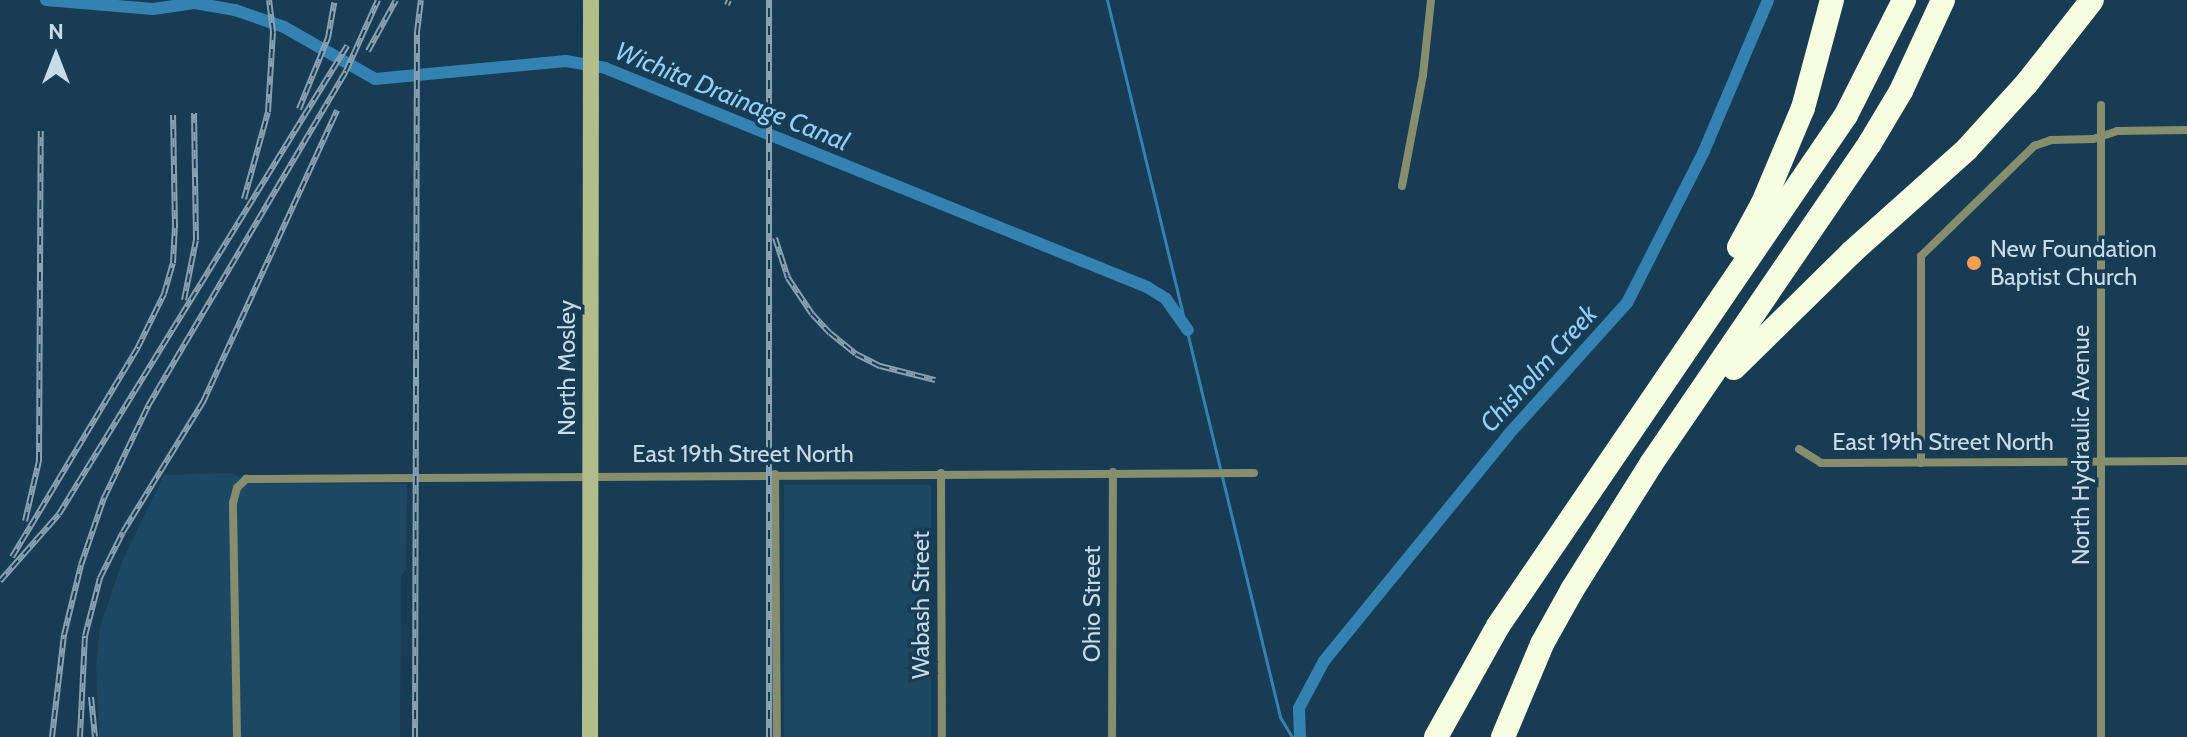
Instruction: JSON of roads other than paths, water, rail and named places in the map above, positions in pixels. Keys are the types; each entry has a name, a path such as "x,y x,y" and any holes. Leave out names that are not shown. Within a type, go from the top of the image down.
{"highway":[{"path":"1651,400 1763,203 1803,108 1832,0"},
{"path":"1436,737 1498,626 1846,115 1904,0"},
{"path":"1503,737 1542,644 1651,464 1870,143 1901,91 1943,0"},
{"path":"1651,464 1753,346 1967,149 2027,83 2092,0"}],"street":[{"name":"North Mosley","path":"590,737 591,0"},
{"path":"1402,186 1423,75 1431,0"},
{"name":"North Hydraulic Avenue","path":"2101,105 2101,737"},
{"path":"1921,463 1921,256 2004,171 2034,146 2051,140 2102,136 2117,131 2187,130"},
{"name":"East 19th Street North","path":"1799,449 1821,463 2187,461"},
{"name":"Ohio Street","path":"1112,737 1113,472"},
{"name":"Wabash Street","path":"941,473 942,737"},
{"name":"East 19th Street North","path":"237,737 233,503 237,488 246,479 1254,473"},
{"path":"775,474 777,737"}],"waterway":[{"name":"Wichita Drainage Canal","path":"46,0 153,9 195,3 235,10 284,27 375,79 566,61 605,68 1147,287 1166,299 1188,330"},
{"path":"1107,0 1280,717 1292,737"},
{"name":"Chisholm Creek","path":"1300,737 1299,708 1324,661 1508,435 1627,303 1704,151 1768,0"}],"railway":[{"path":"244,199 268,112 273,32 269,0"},
{"path":"52,737 64,635 81,565 104,498 148,406 346,71 378,0"},
{"path":"368,51 396,0"},
{"path":"415,737 417,32 421,0"},
{"path":"727,5 729,0"},
{"path":"769,0 769,737"},
{"path":"299,109 328,38 334,3"},
{"path":"0,581 59,514 347,46"},
{"path":"80,737 85,636 100,578 123,532 203,402 337,110"},
{"path":"184,300 196,240 194,113"},
{"path":"12,557 138,347 164,294 173,263 175,228 173,115"},
{"path":"25,521 39,461 41,131"},
{"path":"775,238 788,278 812,314 830,333 856,354 880,366 935,380"},
{"path":"91,697 95,737"}],"place":[{"name":"New Foundation Baptist Church","path":"1974,263"}]}
